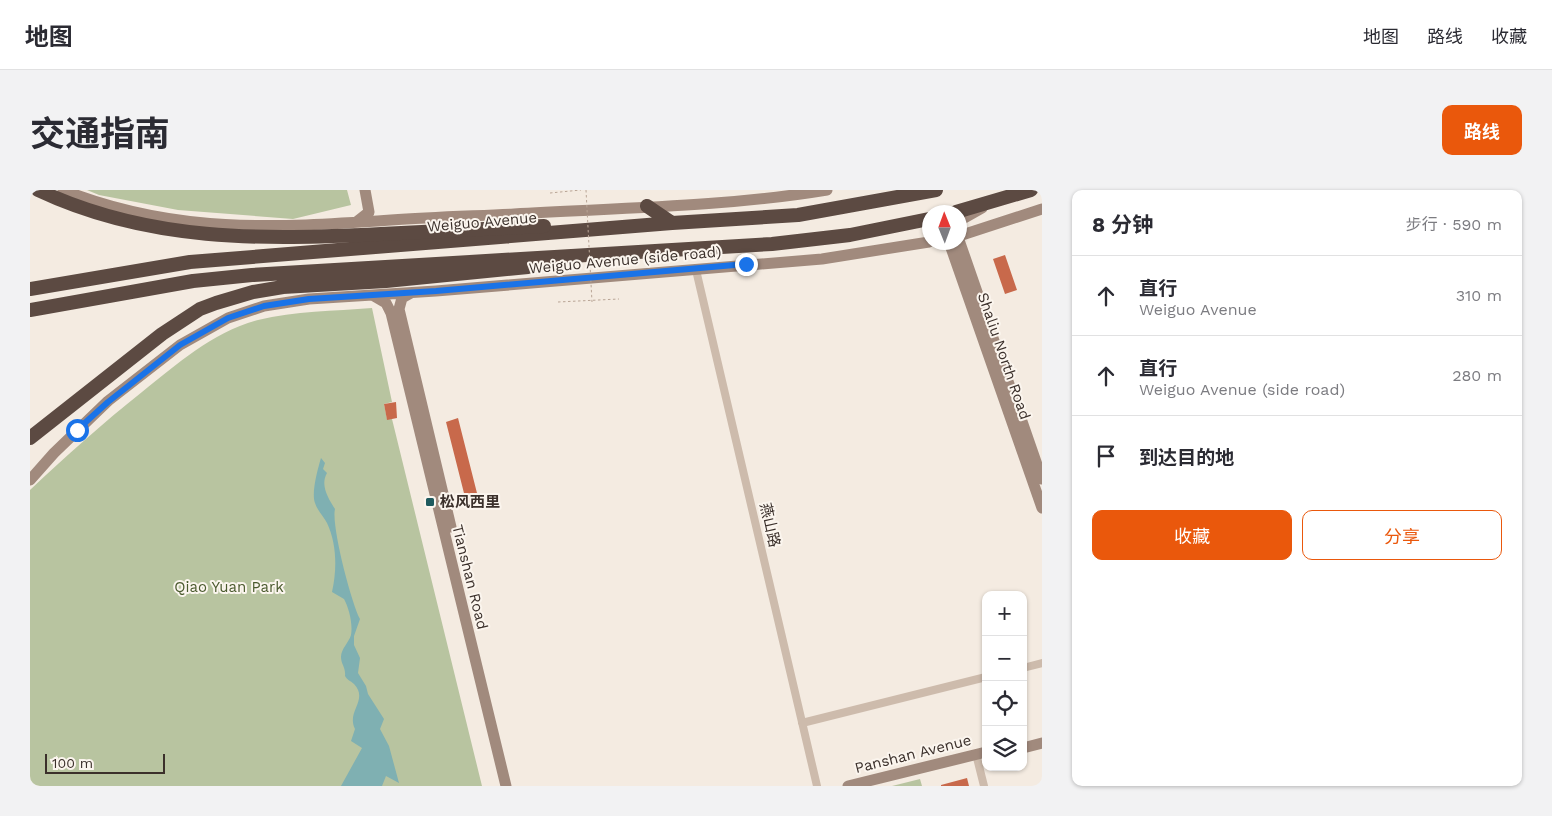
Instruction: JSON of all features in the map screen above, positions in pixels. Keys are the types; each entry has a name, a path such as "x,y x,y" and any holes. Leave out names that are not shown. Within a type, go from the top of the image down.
{"highway":[{"path":"38,190 108,218 168,230 226,236 282,238 544,226 672,223"},
{"name":"Weiguo Avenue","path":"30,289 78,279 190,262 672,223 798,215 936,190"},
{"path":"967,214 990,203 1031,190"},
{"path":"647,206 672,223"},
{"path":"30,310 193,281 252,275 772,244 850,235 922,221"},
{"path":"30,438 182,320 216,303 253,292 283,287 452,275 670,250"},
{"path":"30,449 63,412"}],"main road":[{"path":"63,190 120,210 190,223 257,228 353,224 390,220 753,199 827,190"},
{"path":"353,224 365,217 369,212 365,190"},
{"path":"370,190 376,211 383,218 390,220"},
{"path":"967,234 1042,209"},
{"path":"906,224 922,226"},
{"path":"915,244 922,241"},
{"name":"Weiguo Avenue (side road)","path":"411,293 822,259 922,243"},
{"name":"Shaliu North Road","path":"951,250 1042,508"},
{"path":"963,250 1042,479"},
{"path":"30,480 60,447 108,402 180,345 211,326 248,310 286,302 411,293"},
{"name":"Tianshan Road","path":"411,293 402,298 399,309 514,786"},
{"name":"Tianshan Road","path":"372,296 386,303 391,313 506,786"},
{"path":"1027,742 1042,738"},
{"path":"1027,747 1042,744"},
{"name":"Panshan Avenue","path":"848,786 981,755"},
{"name":"Panshan Avenue","path":"868,786 981,755"}],"street":[{"name":"燕山路","path":"696,270 816,786"},
{"path":"1027,667 1042,663"},
{"path":"802,723 982,678"},
{"path":"981,755 984,786"}],"path":[{"path":"550,192 582,190"},
{"path":"586,190 592,302"},
{"path":"558,302 592,302 619,299"}],"green space":[{"path":"87,190 347,190 351,205 293,219 178,210 99,195"},
{"name":"Qiao Yuan Park","path":"372,308 392,402 384,404 387,419 392,419 482,786 30,786 30,490 71,452 155,381 196,350 226,332 242,325 272,317"},
{"path":"920,779 922,786 892,786"}],"water":[{"path":"321,458 325,463 323,469 327,473 324,482 326,491 335,509 336,531 343,564 360,619 354,636 354,645 360,658 358,673 366,686 368,694 384,719 380,729 389,746 399,783 386,776 382,786 341,786 362,748 351,741 355,729 353,717 359,701 359,695 354,684 345,676 341,657 342,651 351,635 351,621 344,599 332,592 335,575 333,540 327,523 317,508 314,499 315,481"}],"building":[{"path":"1005,255 1017,290 1005,294 993,259"},
{"path":"396,402 397,418 387,420 384,404"},
{"path":"458,418 480,505 468,509 446,422"},
{"path":"967,778 969,786 941,786 941,785"}],"place":[{"name":"松风西里","path":"430,502"}],"route":[{"path":"77,430 150,368 196,334 228,318 264,306 342,296 372,296 436,291 590,277 696,270 746,264"}]}
